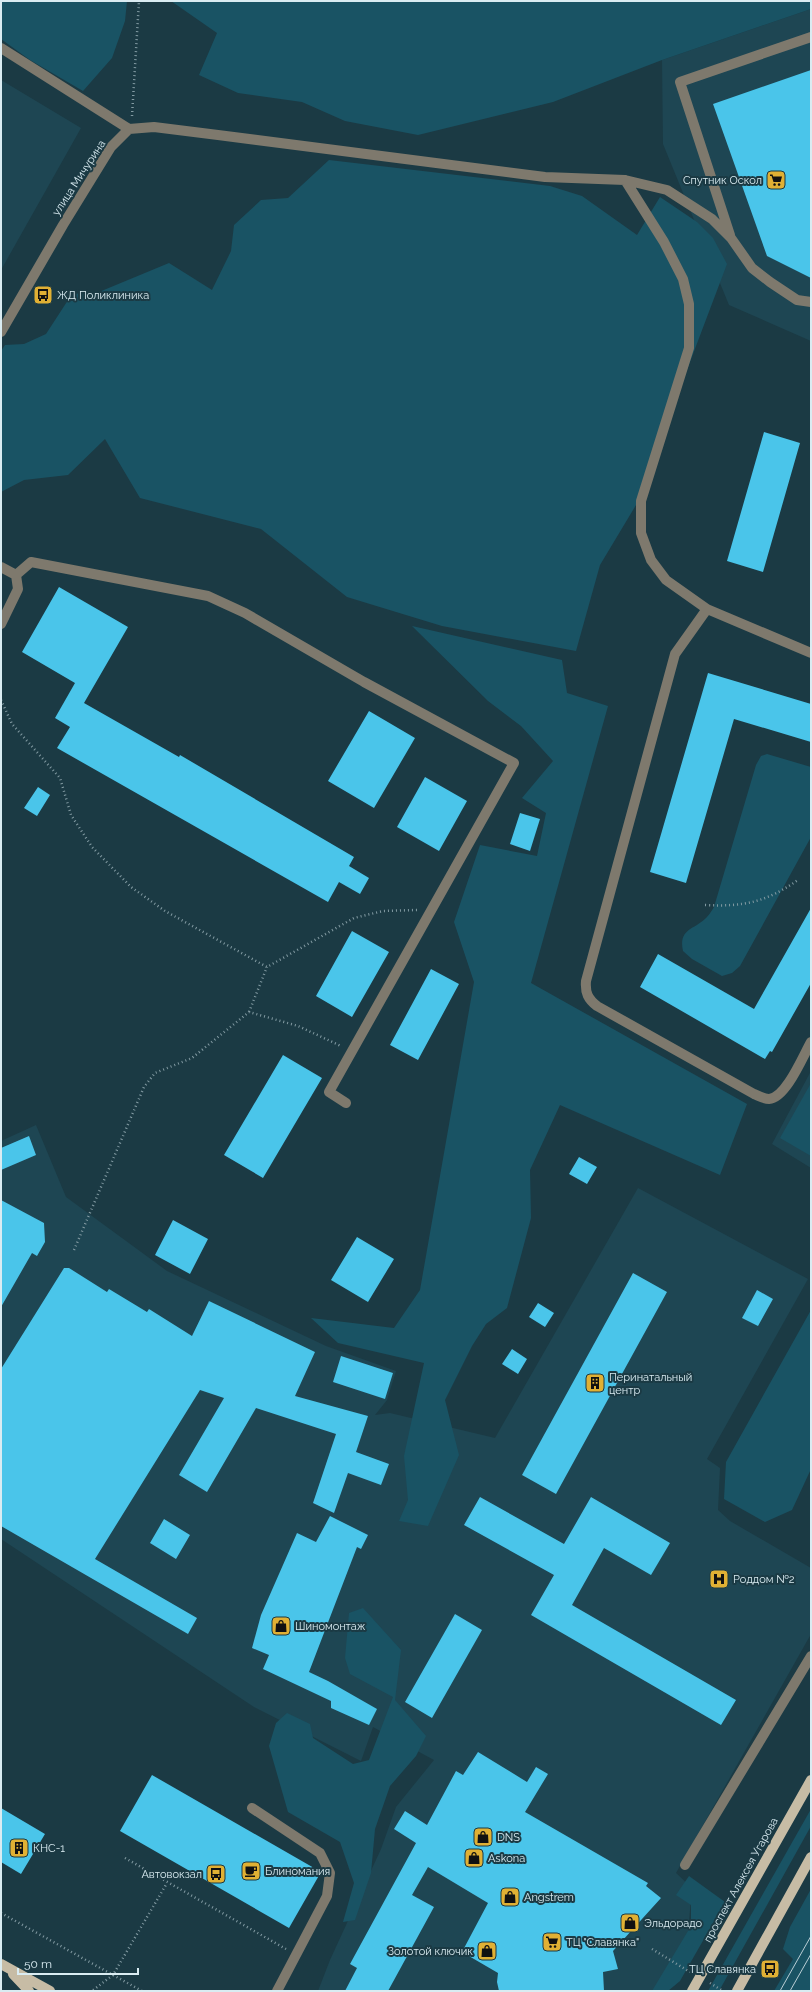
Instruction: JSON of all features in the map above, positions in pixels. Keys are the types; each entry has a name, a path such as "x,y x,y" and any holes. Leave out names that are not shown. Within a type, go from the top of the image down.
{"main road":[{"name":"проспект Алексея Угарова","path":"692,1991 811,1780"},
{"path":"737,1991 811,1857"},
{"path":"4,1966 29,1991"},
{"path":"4,1966 50,1991"}],"street":[{"path":"731,238 680,82 811,37"},
{"path":"1,48 129,130 154,127 545,177 625,180 667,190 712,219 731,238 752,268 797,300 811,302"},
{"name":"улица Мичурина","path":"1,332 63,225 111,147 129,130"},
{"path":"625,180 664,242 683,279 689,304 689,348 641,501 641,533 651,560 666,580 707,609 811,653"},
{"path":"16,575 31,562 208,596 245,614 364,682 514,763 329,1092 346,1103"},
{"path":"1,567 16,575"},
{"path":"1,624 18,589 16,575"},
{"path":"707,609 675,654 586,981 586,993 588,998 597,1006 754,1094 768,1099 774,1098 785,1089 811,1042"},
{"path":"685,1865 811,1656"},
{"path":"252,1808 320,1853 330,1873 326,1896 277,1991"}],"path":[{"path":"129,130 134,110 139,1"},
{"path":"1,700 12,724 60,778 71,815 92,847 131,887 165,911 267,968"},
{"path":"705,905 732,906 752,903 773,896 798,880"},
{"path":"74,1250 144,1087 155,1073 192,1058 248,1012 267,968 354,918 383,911 432,909"},
{"path":"248,1012 298,1026 353,1051"},
{"path":"124,1858 295,1954"},
{"path":"92,1991 113,1975 167,1883"},
{"path":"1,1913 142,1991"}],"shaded area":[{"path":"1,1 127,1 125,21 112,58 83,91 30,60 1,39"},
{"path":"171,1 811,1 811,9 662,60 553,102 418,135 345,121 302,102 238,93 199,75 217,33"},
{"path":"811,9 811,341 729,305 663,144 662,60"},
{"path":"1,80 81,128 1,270"},
{"path":"329,160 550,186 582,196 637,235 660,197 697,222 713,238 727,264 636,505 600,565 576,651 442,626 347,597 261,529 140,498 105,439 68,475 24,480 1,492 1,351 5,345 24,344 46,334 72,294 99,292 169,263 212,290 231,251 234,225 261,200 288,198"},
{"path":"412,626 562,660 567,693 608,706 531,983 747,1104 720,1175 560,1105 530,1170 531,1218 507,1308 486,1324 472,1346 445,1400 459,1455 428,1526 399,1521 408,1500 404,1456 424,1363 338,1343 311,1318 394,1328 420,1290 474,982 454,922 480,845 537,856 546,813 522,798 553,761 521,726 488,701"},
{"path":"767,754 811,767 811,837 740,966 732,973 722,976 692,959 683,951 683,938 689,930 707,917 714,907 756,765 761,756"},
{"path":"811,1071 811,1168 772,1144"},
{"path":"811,1083 811,1156 780,1138"},
{"path":"36,1125 66,1197 167,1271 326,1346 396,1371 387,1400 375,1415 390,1413 495,1438 638,1188 808,1279 707,1459 720,1468 718,1510 730,1521 811,1568 811,1634 676,1873 692,1888 686,1954 663,1991 318,1991 330,1960 381,1849 396,1807 434,1760 373,1727 361,1761 254,1707 1,1539 1,1141"},
{"path":"811,1310 811,1469 792,1510 765,1522 724,1499 726,1462"},
{"path":"363,1608 401,1650 395,1700 426,1736 416,1756 390,1786 375,1829 371,1873 355,1920 343,1922 354,1883 340,1842 288,1812 269,1746 276,1723 287,1713 310,1724 313,1738 353,1764 369,1760 393,1697 350,1674 345,1658 349,1613"},
{"path":"811,1809 811,1826 719,1991 708,1991"},
{"path":"689,1876 725,1902 680,1981 668,1991 652,1991 691,1926 691,1905 676,1895"},
{"path":"811,1889 811,1991 774,1991 793,1959 783,1949 790,1927"}],"building":[{"name":"Спутник Оскол","path":"811,70 811,278 767,256 713,104"},
{"path":"764,432 800,443 763,572 727,561"},
{"path":"59,587 128,627 84,703 179,757 180,755 354,857 349,866 369,878 360,894 339,882 328,902 57,748 70,727 55,718 75,683 22,652"},
{"path":"708,673 811,704 811,742 734,719 686,883 650,872"},
{"path":"369,711 415,738 374,808 328,781"},
{"path":"425,777 467,801 439,851 397,827"},
{"path":"38,787 50,795 37,816 24,808"},
{"path":"520,813 540,819 530,851 510,844"},
{"path":"811,908 811,983 772,1052 770,1051 765,1059 640,987 658,954 754,1009"},
{"path":"352,931 389,952 352,1017 316,996"},
{"path":"431,969 459,984 418,1060 390,1045"},
{"path":"283,1055 322,1078 263,1178 224,1155"},
{"path":"29,1136 36,1155 1,1170 1,1148"},
{"path":"579,1157 597,1167 587,1184 569,1174"},
{"path":"1,1200 44,1223 45,1242 37,1256 32,1253 1,1307"},
{"path":"173,1220 208,1239 190,1274 155,1255"},
{"path":"357,1237 394,1259 368,1302 331,1280"},
{"path":"64,1268 69,1268 107,1292 109,1289 147,1312 149,1309 192,1336 209,1301 315,1352 295,1396 368,1416 356,1452 389,1464 381,1485 348,1473 334,1513 313,1503 336,1434 256,1408 207,1492 179,1475 224,1398 200,1390 95,1559 197,1618 188,1634 1,1526 1,1369"},
{"name":"Перинатальный центр","path":"633,1273 667,1292 556,1494 522,1475"},
{"path":"757,1290 773,1299 758,1326 742,1318"},
{"path":"538,1303 554,1313 545,1327 529,1317"},
{"path":"512,1349 527,1359 518,1374 502,1364"},
{"path":"341,1356 393,1373 385,1399 333,1382"},
{"path":"480,1497 564,1544 591,1497 670,1543 651,1575 604,1548 572,1605 736,1700 721,1725 531,1615 554,1575 464,1525"},
{"path":"330,1516 368,1535 361,1549 357,1547 309,1672 377,1709 369,1725 331,1708 331,1701 263,1669 269,1655 252,1648 261,1615 297,1533 316,1542"},
{"path":"164,1519 190,1535 176,1559 150,1543"},
{"path":"455,1614 482,1630 432,1718 405,1702"},
{"path":"478,1752 527,1782 536,1767 548,1774 525,1812 648,1883 646,1886 661,1898 613,1951 618,1969 603,1972 604,1991 499,1991 497,1982 498,1973 462,1952 488,1903 428,1867 412,1895 434,1907 388,1991 345,1991 357,1968 350,1964 416,1843 394,1829 405,1811 427,1825 456,1771 463,1775"},
{"path":"152,1775 321,1872 289,1928 120,1831"},
{"name":"КНС-1","path":"1,1808 45,1834 21,1874 1,1862"}],"tram line":[{"path":"780,1991 811,1936"},
{"path":"790,1991 811,1954"}],"place":[{"name":"Спутник Оскол","path":"776,180"},
{"name":"ЖД Поликлиника","path":"43,295"},
{"name":"Перинатальный центр","path":"595,1383"},
{"name":"Роддом №2","path":"719,1579"},
{"name":"Шиномонтаж","path":"281,1626"},
{"name":"DNS","path":"483,1837"},
{"name":"КНС-1","path":"19,1848"},
{"name":"Askona","path":"474,1858"},
{"name":"Блиномания","path":"251,1871"},
{"name":"Автовокзал","path":"216,1874"},
{"name":"Angstrem","path":"510,1897"},
{"name":"Эльдорадо","path":"630,1923"},
{"name":"ТЦ \"Славянка\"","path":"552,1942"},
{"name":"Золотой ключик","path":"487,1951"},
{"name":"ТЦ Славянка","path":"770,1969"}]}
